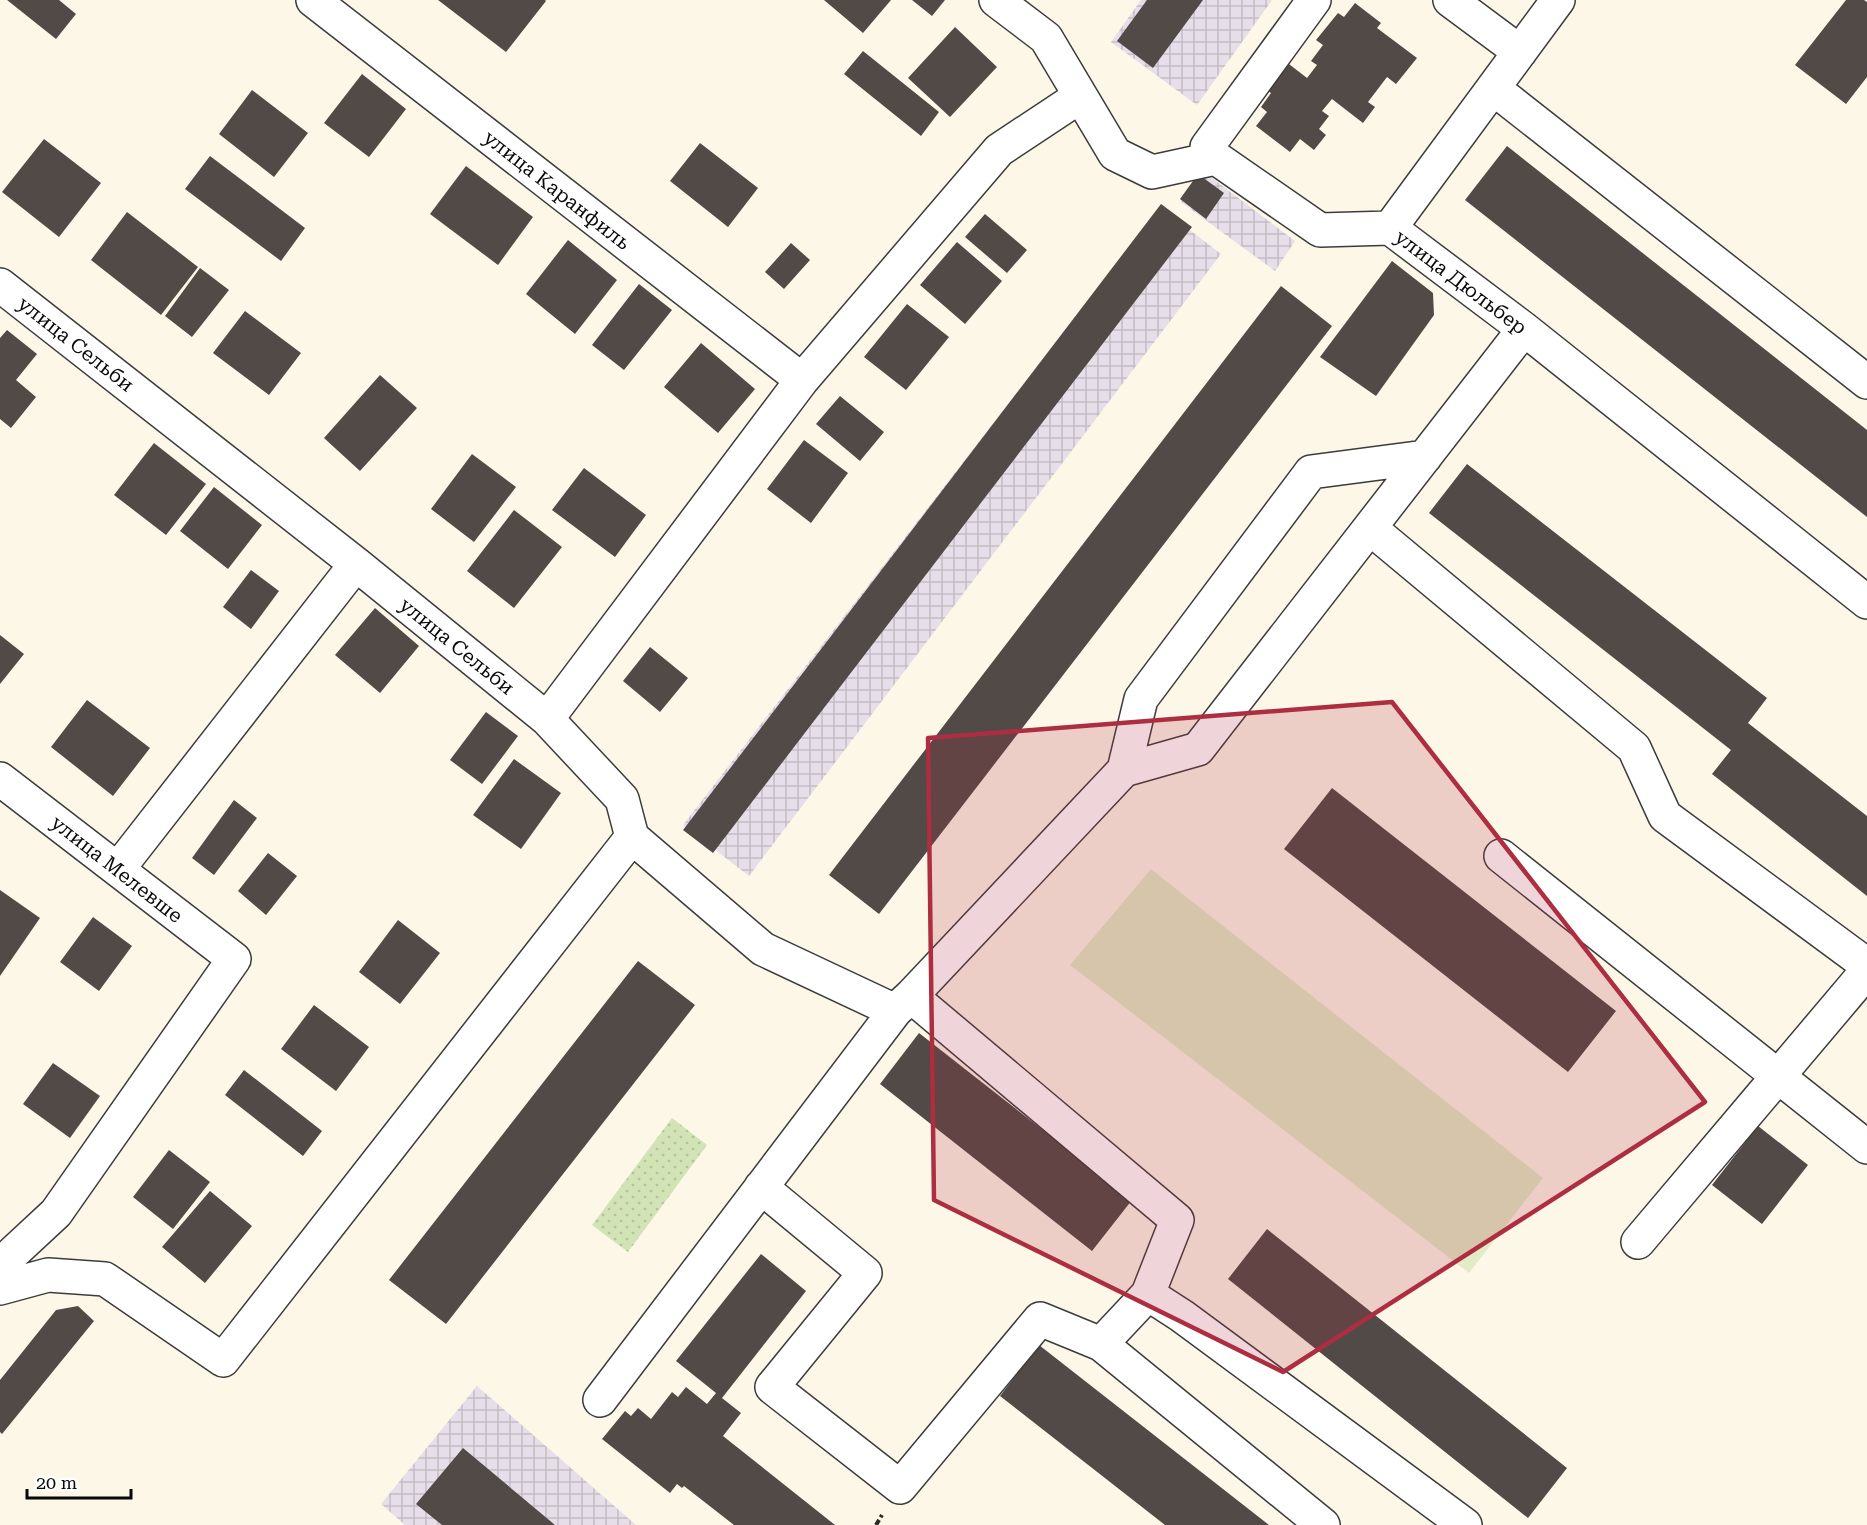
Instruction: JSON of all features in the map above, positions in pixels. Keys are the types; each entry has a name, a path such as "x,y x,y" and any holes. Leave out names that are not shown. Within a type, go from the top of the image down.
{"street":[{"name":"улица Каранфиль","path":"313,0 802,380"},
{"path":"996,0 1046,38 1079,97 1115,154 1152,172 1216,158 1207,147 1314,0"},
{"path":"1450,0 1520,52"},
{"path":"1390,228 1558,0"},
{"path":"1493,88 1867,382"},
{"path":"547,719 802,380 999,150 1079,97"},
{"name":"улица Дюльбер","path":"1216,158 1320,230 1390,228 1524,329 1867,602"},
{"name":"улица Сельби","path":"0,285 356,564 547,719 622,799 632,837"},
{"path":"1124,770 1198,749 1524,329"},
{"path":"600,1400 903,1003 1124,770 1141,699 1311,472 1425,457"},
{"path":"1370,528 1634,748 1665,816 1867,965"},
{"path":"118,869 356,564"},
{"name":"улица Мелевше","path":"0,779 234,959 56,1213 0,1265"},
{"path":"0,1288 48,1275 105,1279 224,1360 632,837 763,949 903,1003 1177,1220 1148,1294 1101,1344"},
{"path":"1501,856 1867,1147"},
{"path":"1638,1242 1867,971"},
{"path":"761,1187 865,1273 772,1388 900,1487 1040,1319 1101,1344 1323,1525"},
{"path":"1148,1294 1191,1323 1465,1525"}],"highlighted area":[{"path":"1392,702 1705,1102 1283,1372 934,1200 928,738"}],"shaded area":[{"path":"1141,0 1272,0 1197,105 1111,42"},
{"path":"1204,172 1295,241 1275,271 1181,202"},
{"path":"1160,207 1221,254 749,876 683,825"},
{"path":"477,1386 636,1525 405,1525 381,1504"}],"green space":[{"path":"1151,869 1543,1178 1469,1273 1070,965"},
{"path":"672,1118 707,1145 628,1252 592,1225"}],"building":[{"path":"7,0 59,0 76,14 56,39"},
{"path":"438,0 545,0 546,1 506,52"},
{"path":"824,0 891,0 863,33"},
{"path":"912,0 945,0 932,16"},
{"path":"1147,0 1203,0 1153,68 1117,41"},
{"path":"1846,0 1867,2 1867,77 1846,104 1795,65"},
{"path":"1355,3 1381,23 1377,28 1417,58 1396,84 1387,77 1368,102 1375,107 1363,123 1332,99 1322,111 1329,116 1319,129 1326,135 1314,150 1300,139 1290,152 1256,126 1267,112 1261,107 1271,93 1257,83 1285,61 1307,78 1317,65 1311,61 1323,45 1316,40 1338,13 1344,17"},
{"path":"955,27 997,67 950,117 908,78"},
{"path":"863,51 939,112 921,136 844,74"},
{"path":"362,74 406,109 369,157 324,123"},
{"path":"252,90 308,133 274,177 219,134"},
{"path":"44,139 101,183 59,237 2,192"},
{"path":"700,143 758,188 728,227 670,181"},
{"path":"1507,146 1867,430 1867,517 1465,200"},
{"path":"210,156 305,228 281,261 185,189"},
{"path":"466,166 533,217 498,265 430,214"},
{"path":"1198,174 1224,193 1206,219 1180,199"},
{"path":"1161,204 1192,227 713,853 683,830"},
{"path":"127,212 198,267 161,315 91,260"},
{"path":"985,214 1027,250 1007,273 965,237"},
{"path":"568,240 617,280 575,334 526,294"},
{"path":"957,242 1002,281 965,324 920,285"},
{"path":"791,243 810,260 784,289 765,272"},
{"path":"1392,261 1433,293 1434,315 1376,396 1320,357"},
{"path":"200,268 229,290 192,337 165,316"},
{"path":"639,284 672,310 624,370 592,345"},
{"path":"1281,286 1332,326 879,914 829,875"},
{"path":"907,304 949,337 906,390 864,357"},
{"path":"245,311 301,353 269,395 213,353"},
{"path":"7,330 37,354 16,380 36,397 11,428 0,419 0,338"},
{"path":"701,343 755,389 718,433 664,387"},
{"path":"380,375 417,408 360,471 324,438"},
{"path":"840,396 884,432 860,461 816,424"},
{"path":"804,440 848,473 811,523 767,489"},
{"path":"154,443 206,484 166,535 114,495"},
{"path":"472,454 516,487 474,542 431,509"},
{"path":"1467,464 1767,698 1748,723 1867,816 1867,896 1712,774 1731,750 1429,513"},
{"path":"584,468 646,515 615,557 552,510"},
{"path":"214,487 262,525 228,569 180,531"},
{"path":"514,510 562,547 514,608 467,571"},
{"path":"251,570 279,591 251,629 223,607"},
{"path":"375,608 419,646 380,693 335,655"},
{"path":"0,635 24,654 0,684"},
{"path":"650,647 688,678 660,712 623,681"},
{"path":"87,700 150,748 113,796 51,747"},
{"path":"486,712 518,736 482,784 450,760"},
{"path":"514,759 561,793 521,849 473,815"},
{"path":"1332,788 1616,1011 1568,1072 1284,849"},
{"path":"234,800 257,818 214,875 192,858"},
{"path":"268,853 297,876 266,915 238,891"},
{"path":"0,890 40,918 0,976"},
{"path":"93,917 132,946 99,991 60,962"},
{"path":"398,920 440,953 400,1004 359,972"},
{"path":"638,961 695,1005 446,1324 389,1280"},
{"path":"314,1005 369,1047 336,1091 281,1049"},
{"path":"919,1033 1132,1200 1092,1251 880,1084"},
{"path":"53,1063 100,1096 70,1138 23,1104"},
{"path":"244,1070 322,1131 303,1156 225,1095"},
{"path":"1758,1126 1808,1165 1762,1224 1712,1185"},
{"path":"169,1150 210,1182 173,1229 133,1197"},
{"path":"210,1191 252,1226 205,1283 162,1247"},
{"path":"1267,1229 1567,1468 1528,1518 1228,1279"},
{"path":"761,1254 806,1291 722,1398 741,1413 723,1436 835,1525 734,1525 684,1486 682,1488 677,1484 670,1493 602,1439 625,1411 631,1416 638,1408 651,1419 672,1392 678,1397 686,1387 707,1404 716,1393 676,1361"},
{"path":"78,1306 94,1321 2,1434 0,1432 0,1380 56,1310"},
{"path":"1039,1345 1269,1525 1165,1525 1000,1396"},
{"path":"463,1448 555,1525 442,1525 416,1504"}]}
